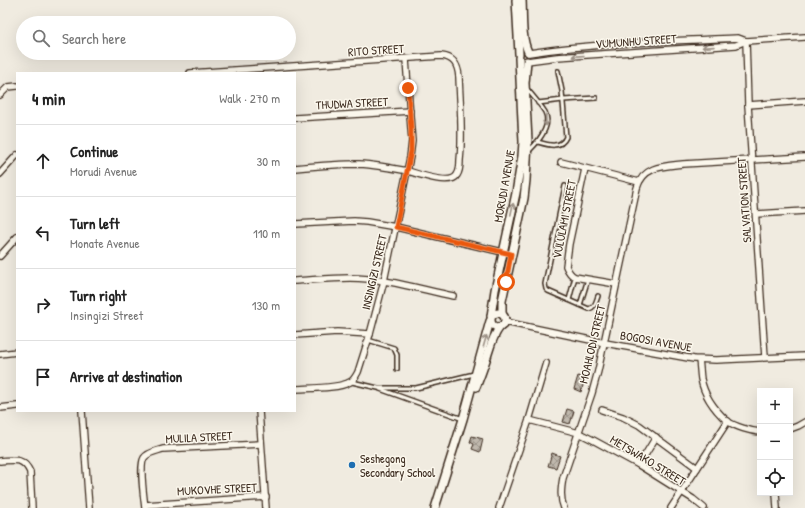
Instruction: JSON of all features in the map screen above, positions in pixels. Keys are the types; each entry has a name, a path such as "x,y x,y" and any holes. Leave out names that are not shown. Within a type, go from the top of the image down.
{"street":[{"name":"MORUDI AVENUE","path":"435,508 463,419 491,319 495,290 516,193 522,156 516,0"},
{"path":"522,0 523,37 525,46 529,52 529,58 527,61 523,61 519,56 522,51 529,52"},
{"name":"VUMUNHU STREET","path":"527,61 557,57 736,45 746,41 805,37"},
{"name":"VUMUNHU STREET","path":"529,52 612,44 738,38 746,41"},
{"name":"SALVATION STREET","path":"746,41 748,105 765,358"},
{"name":"RITO STREET","path":"216,72 269,70 441,56 450,58 457,65 459,70 462,134 460,169 455,177 443,180 407,171"},
{"name":"INSINGIZI STREET","path":"351,382 358,372 384,281 412,146 406,59"},
{"name":"MORUDI AVENUE","path":"502,314 502,301 524,198 528,153 525,75 527,61"},
{"path":"0,95 8,87 16,86"},
{"path":"748,105 805,101"},
{"name":"THUDWA STREET","path":"296,118 410,111"},
{"path":"0,174 16,156"},
{"path":"561,162 639,182 647,172 665,166 805,157"},
{"path":"296,168 368,164 407,171"},
{"name":"VULULAMI STREET","path":"575,277 572,276 567,269 566,262 585,169"},
{"name":"MOAHLODI STREET","path":"564,508 561,487 563,478 592,393 605,343 616,284 639,182"},
{"path":"756,214 805,211"},
{"path":"296,224 354,221 396,227 511,254"},
{"path":"1,255 16,238"},
{"path":"575,277 616,284"},
{"path":"296,282 349,278 384,281 453,296"},
{"path":"498,312 505,318 502,325 495,327 491,324 491,319 495,313 498,312"},
{"name":"MORUDI AVENUE","path":"463,419 482,373 492,340 502,325"},
{"name":"BOGOSI AVENUE","path":"502,325 687,359 699,360 805,356"},
{"path":"296,335 337,332 369,337"},
{"path":"0,354 16,352"},
{"path":"699,360 701,379 704,389 714,407 728,421 739,427 757,431"},
{"path":"499,508 529,420 546,363"},
{"path":"296,389 333,386 351,382"},
{"path":"0,408 16,406"},
{"path":"602,410 623,417 639,425 697,468"},
{"path":"82,412 89,508"},
{"path":"259,412 266,508"},
{"name":"METSWAKO STREET","path":"529,420 579,433 639,465 693,499 704,508"},
{"path":"671,508 728,421"},
{"path":"793,428 805,422"},
{"path":"639,465 656,437"},
{"name":"MULILA STREET","path":"145,506 142,462 148,454 163,449 261,444"},
{"path":"0,461 20,461 28,466 30,472 32,508"},
{"path":"776,496 777,508"},
{"name":"MUKOVHE STREET","path":"145,506 266,497"}],"lane":[{"path":"538,142 552,146 560,144 566,137 562,91 558,71"},
{"path":"526,88 546,113 544,132 538,142 528,153"},
{"path":"538,103 596,98"},
{"path":"565,186 545,284 546,289 589,309 594,306 598,296"},
{"path":"569,300 575,277"},
{"path":"580,305 588,279"},
{"path":"369,337 394,348 397,355 397,369"},
{"path":"378,388 416,388 476,374"},
{"path":"351,382 378,388 463,419"}],"building":[{"path":"578,376 585,379 581,392 574,389"},
{"path":"567,409 574,411 570,424 563,422"},
{"path":"472,436 483,439 480,452 472,449 474,444 470,442"},
{"path":"552,453 560,456 556,468 548,466"}],"place":[{"name":"Seshegong Secondary School","path":"352,465"}],"route":[{"path":"408,88 412,141 396,227 511,254 506,282"}]}
